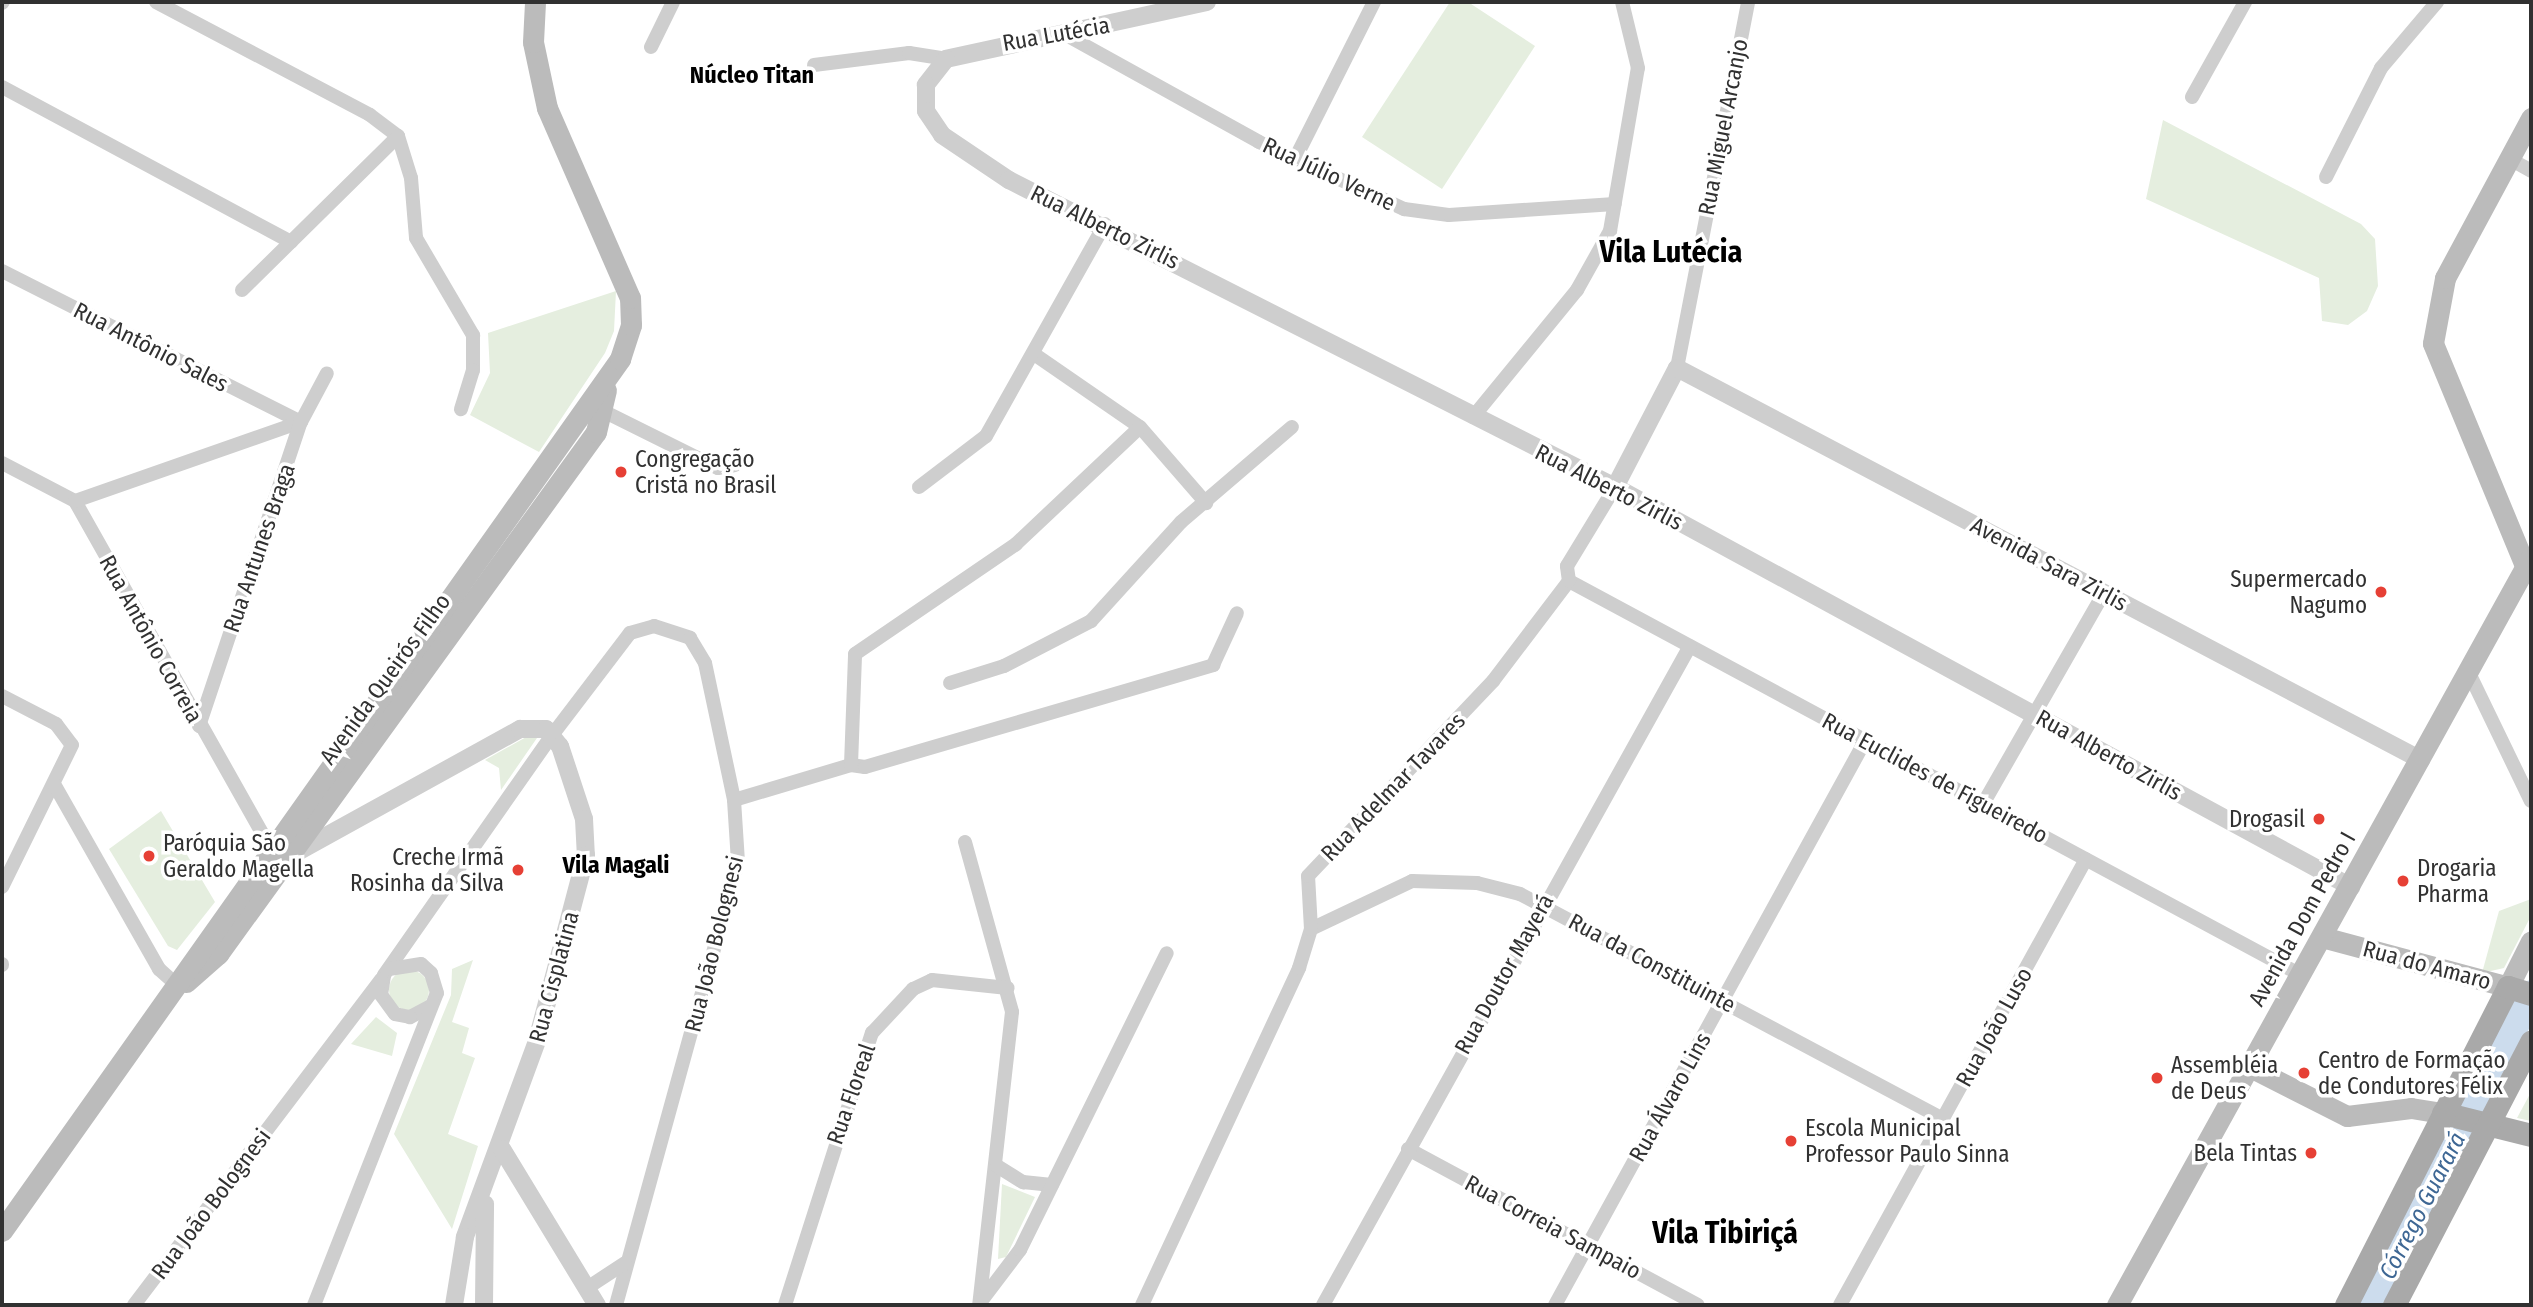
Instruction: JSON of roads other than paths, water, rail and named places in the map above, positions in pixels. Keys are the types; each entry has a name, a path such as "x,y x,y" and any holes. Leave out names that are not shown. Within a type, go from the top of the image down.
{"main road":[{"name":"Avenida Queirós Filho","path":"2,1231 179,987 211,962 279,852 495,554 596,432 597,407 631,325 630,298 547,108 533,42 535,2"},
{"path":"2528,563 2433,343 2437,296 2531,118"},
{"name":"Avenida Dom Pedro I","path":"2117,1305 2248,1066 2351,887 2528,563"},
{"name":"Rua do Amaro","path":"2322,937 2520,991"},
{"path":"2394,1305 2465,1121 2520,991 2531,941"},
{"path":"2346,1305 2465,1121 2531,1042"},
{"path":"2248,1066 2347,1116 2410,1108 2531,1135"}],"street":[{"path":"156,2 370,115 398,136 411,178 416,238 474,335 473,370 461,409"},
{"path":"651,47 673,2"},
{"name":"Rua Lutécia","path":"946,59 1015,40 1068,36 1206,2"},
{"path":"1295,159 1374,2"},
{"path":"1473,417 1577,290 1600,254 1615,204 1638,68 1622,2"},
{"name":"Rua Miguel Arcanjo","path":"1615,488 1677,368 1748,2"},
{"path":"2192,97 2245,2"},
{"path":"2326,177 2381,68 2437,2"},
{"name":"Rua Júlio Verne","path":"1068,36 1373,200 1423,213 1615,204"},
{"path":"814,65 909,52 946,59"},
{"name":"Rua Alberto Zirlis","path":"946,59 926,85 925,100 942,135 1009,180 1105,224 1473,417 1615,488 2351,887"},
{"path":"2,87 291,242"},
{"path":"242,290 398,136"},
{"path":"2508,158 2531,172"},
{"path":"919,487 986,436 1105,224"},
{"name":"Rua Antônio Sales","path":"2,271 301,422"},
{"path":"1034,354 1140,427 1206,503"},
{"name":"Avenida Sara Zirlis","path":"1677,368 2421,760"},
{"name":"Rua Antunes Braga","path":"199,726 301,422 327,373"},
{"path":"597,407 718,468 735,466"},
{"path":"2,463 75,501 301,422"},
{"path":"851,765 856,654 1009,550 1140,427"},
{"path":"950,683 1004,666 1091,621 1146,557 1292,427"},
{"name":"Rua Adelmar Tavares","path":"1142,1305 1299,968 1311,929 1306,890 1317,864 1453,727 1569,581 1567,566 1615,488"},
{"name":"Rua Antônio Correia","path":"75,501 199,726 279,852"},
{"name":"Rua Euclides de Figueiredo","path":"1569,581 2301,975"},
{"path":"1983,804 2104,593"},
{"path":"734,800 851,765 865,767 1213,665 1237,613"},
{"name":"Rua João Bolognesi","path":"134,1305 387,972 552,734 631,633 654,626 680,632 698,646 705,663 734,800 735,880 615,1305"},
{"name":"Rua Doutor Mayerá","path":"1322,1305 1542,904 1690,646"},
{"path":"2469,673 2531,801"},
{"path":"2,696 56,724 72,745 2,887"},
{"path":"279,852 346,826 520,729 538,725 552,734"},
{"name":"Rua Cisplatina","path":"454,1305 461,1252 502,1149 586,855 582,812 552,734"},
{"name":"Rua Álvaro Lins","path":"1555,1305 1865,741"},
{"path":"54,784 159,969 179,987"},
{"path":"313,806 346,826"},
{"path":"965,842 1008,988 1012,1028 980,1304"},
{"name":"Rua João Luso","path":"1840,1305 2086,859"},
{"name":"Rua da Constituinte","path":"1311,929 1412,881 1477,883 1542,904 1943,1119"},
{"path":"314,1305 413,1045 431,1006 436,986 421,964 414,934"},
{"path":"980,1304 1020,1250 1167,953"},
{"path":"384,1002 387,972 407,961 421,964"},
{"name":"Rua Floreal","path":"785,1305 859,1060 878,1024 913,989 932,980 1008,988"},
{"path":"364,1002 384,1002 402,1017 413,1045"},
{"path":"402,1017 431,1006"},
{"path":"502,1149 597,1305"},
{"name":"Rua Correia Sampaio","path":"1408,1149 1698,1305"},
{"path":"997,1166 1023,1182 1052,1185"},
{"path":"484,1305 485,1190"},
{"path":"587,1288 625,1263"}],"waterway":[{"name":"Córrego Guarará","path":"2372,1305 2531,994"}],"place":[{"name":"Congregação Cristã no Brasil","path":"621,472"},
{"name":"Supermercado Nagumo","path":"2381,592"},
{"name":"Drogasil","path":"2319,819"},
{"name":"Paróquia São Geraldo Magella","path":"149,856"},
{"name":"Creche Irmã Rosinha da Silva","path":"518,870"},
{"name":"Drogaria Pharma","path":"2403,881"},
{"name":"Centro de Formação de Condutores Félix","path":"2304,1073"},
{"name":"Assembléia de Deus","path":"2157,1078"},
{"name":"Escola Municipal Professor Paulo Sinna","path":"1791,1141"},
{"name":"Bela Tintas","path":"2311,1153"}],"district":[{"name":"Núcleo Titan","path":"752,76"},
{"name":"Vila Lutécia","path":"1671,252"},
{"name":"Vila Magali","path":"616,866"},
{"name":"Vila Tibiriçá","path":"1725,1233"}]}
